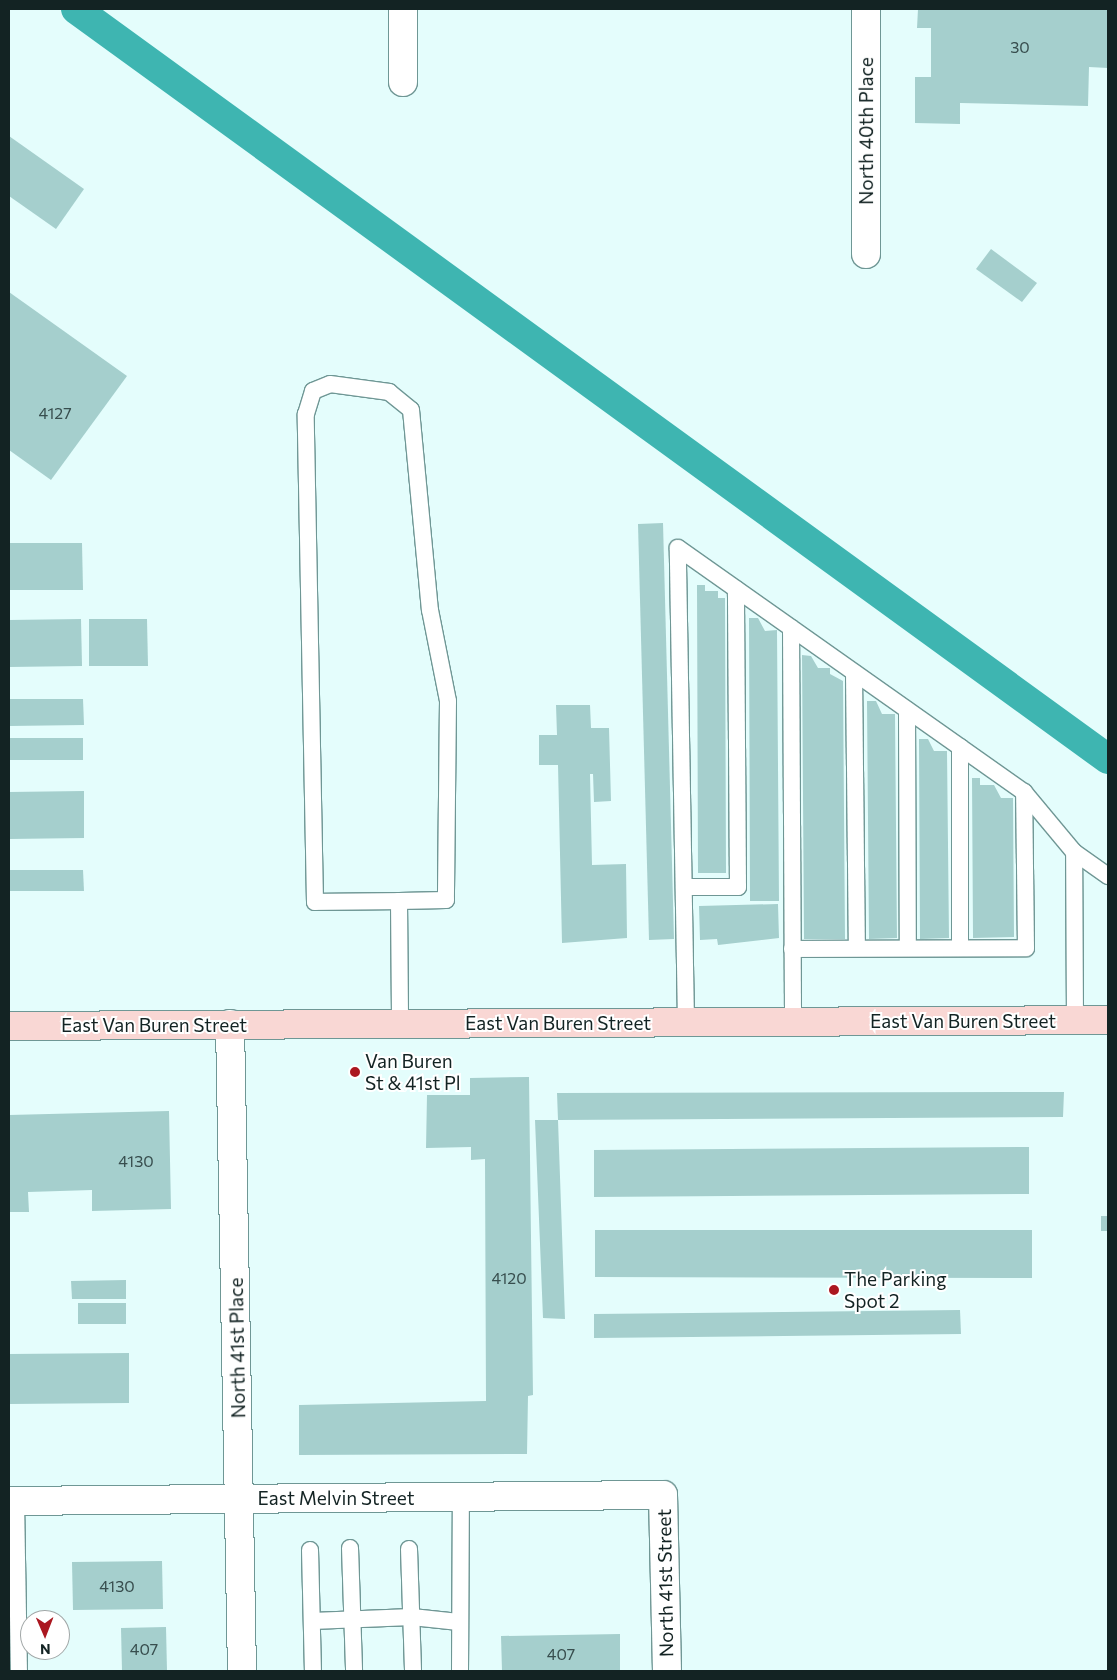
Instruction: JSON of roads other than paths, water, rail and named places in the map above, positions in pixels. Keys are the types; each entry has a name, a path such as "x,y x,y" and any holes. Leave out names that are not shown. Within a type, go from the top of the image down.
{"main road":[{"name":"East Van Buren Street","path":"9,1026 1108,1020"}],"street":[{"path":"403,9 403,82"},
{"name":"North 40th Place","path":"866,9 866,254"},
{"name":"North 41st Place","path":"230,1024 242,1671"},
{"name":"East Melvin Street","path":"12,1502 239,1497 461,1498 663,1495"},
{"name":"North 41st Street","path":"663,1495 667,1671"}],"lane":[{"path":"330,384 388,392 411,410 416,433 430,610 448,701 446,900 399,901 315,902 306,414 313,391 330,384"},
{"path":"686,1022 678,548 1024,792 1074,852 1108,876"},
{"path":"685,887 738,887 736,589"},
{"path":"791,628 794,1022"},
{"path":"854,673 857,948"},
{"path":"907,710 908,948"},
{"path":"960,747 960,948"},
{"path":"792,949 1026,948 1024,792"},
{"path":"1074,852 1075,1020"},
{"path":"399,901 400,1023"},
{"path":"460,1671 461,1498"},
{"path":"12,1502 19,1671"},
{"path":"350,1548 354,1671"},
{"path":"410,1549 413,1671"},
{"path":"310,1550 313,1671"},
{"path":"312,1621 412,1617 459,1622"}],"waterway":[{"path":"76,9 1108,759"}],"place":[{"name":"Van Buren St & 41st Pl","path":"355,1072"},
{"name":"The Parking Spot 2","path":"834,1290"}]}
